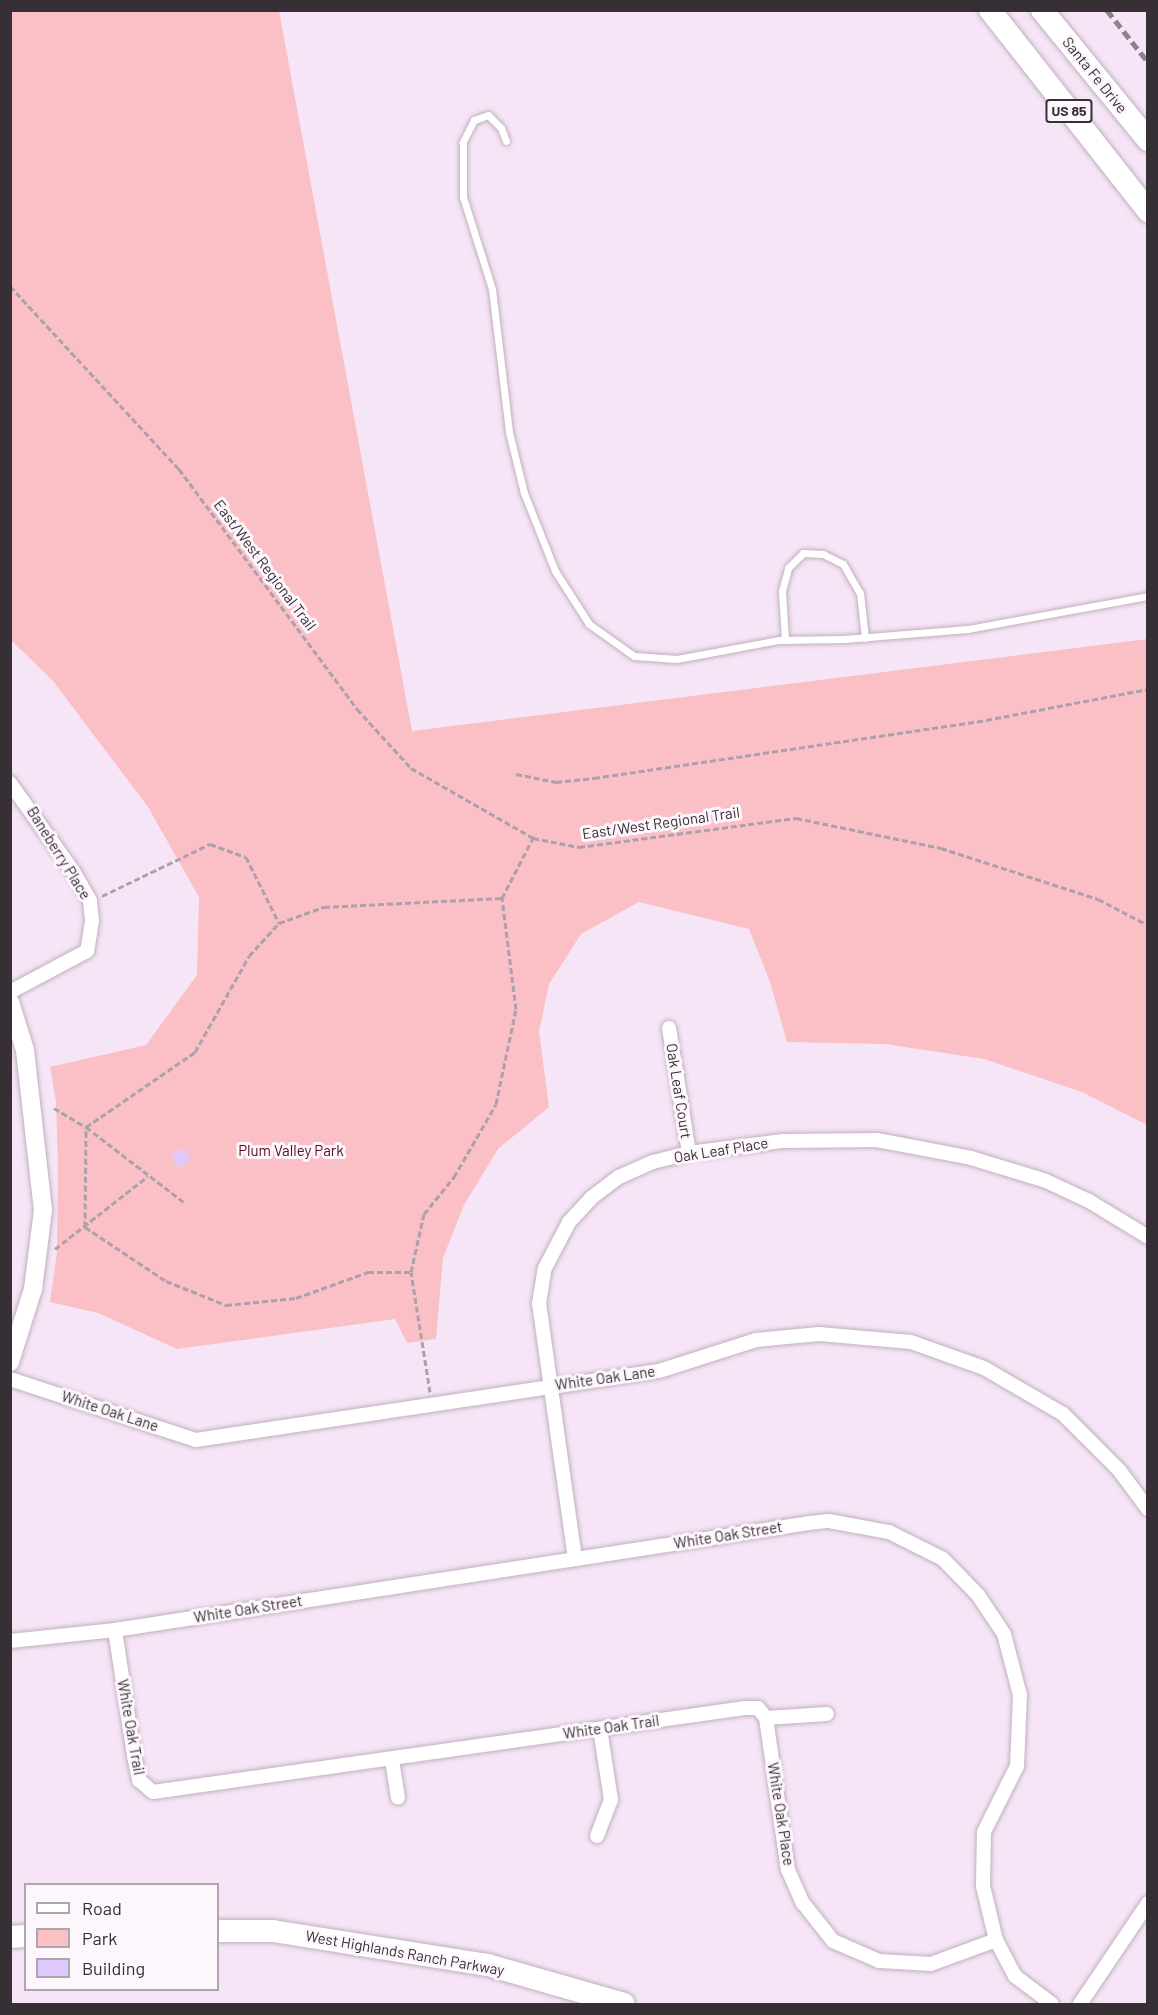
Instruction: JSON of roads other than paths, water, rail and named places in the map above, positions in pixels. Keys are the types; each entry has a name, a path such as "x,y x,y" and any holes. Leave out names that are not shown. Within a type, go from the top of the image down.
{"main road":[{"name":"US 85","path":"990,10 1148,211"},
{"name":"Santa Fe Drive","path":"1042,10 1148,141"},
{"name":"West Highlands Ranch Parkway","path":"219,1931 273,1931 488,1965 624,2004"}],"street":[{"name":"Baneberry Place","path":"10,783 90,901 87,951 10,992"},
{"path":"10,1002 25,1050 43,1210 33,1289 10,1362"},
{"name":"Oak Leaf Court","path":"669,1028 689,1153"},
{"name":"Oak Leaf Place","path":"575,1558 538,1304 545,1268 569,1222 591,1198 619,1177 653,1162 689,1153 831,1140 925,1147 1046,1181 1089,1201 1148,1237"},
{"name":"White Oak Lane","path":"10,1378 196,1440 659,1371 726,1348 787,1336 854,1336 911,1342 984,1368 1063,1414 1107,1456 1148,1509"},
{"name":"White Oak Street","path":"10,1641 115,1630 829,1521 889,1532 950,1565 978,1595 1005,1634 1020,1695 1017,1766 984,1832 983,1886 996,1940 1015,1976 1052,2004"},
{"name":"White Oak Trail","path":"115,1630 135,1764 139,1779 153,1792 392,1760 745,1708 758,1708 766,1718 827,1714"},
{"name":"White Oak Place","path":"766,1718 788,1870 803,1903 833,1941 879,1962 931,1964 996,1940"},
{"path":"597,1836 611,1800 600,1729"},
{"path":"392,1760 398,1798"},
{"path":"1080,2004 1148,1903"}],"lane":[{"path":"506,141 501,128 488,115 474,120 463,142 463,197 492,289 509,432 524,493 555,571 589,624 634,656 677,659 785,640 865,638 968,629 1148,596"},
{"path":"785,640 782,591 788,568 803,553 823,554 843,564 860,593 865,638"}],"railway":[{"path":"1107,10 1148,62"}],"park label":[{"name":"Plum Valley Park","path":"291,1151"}]}
